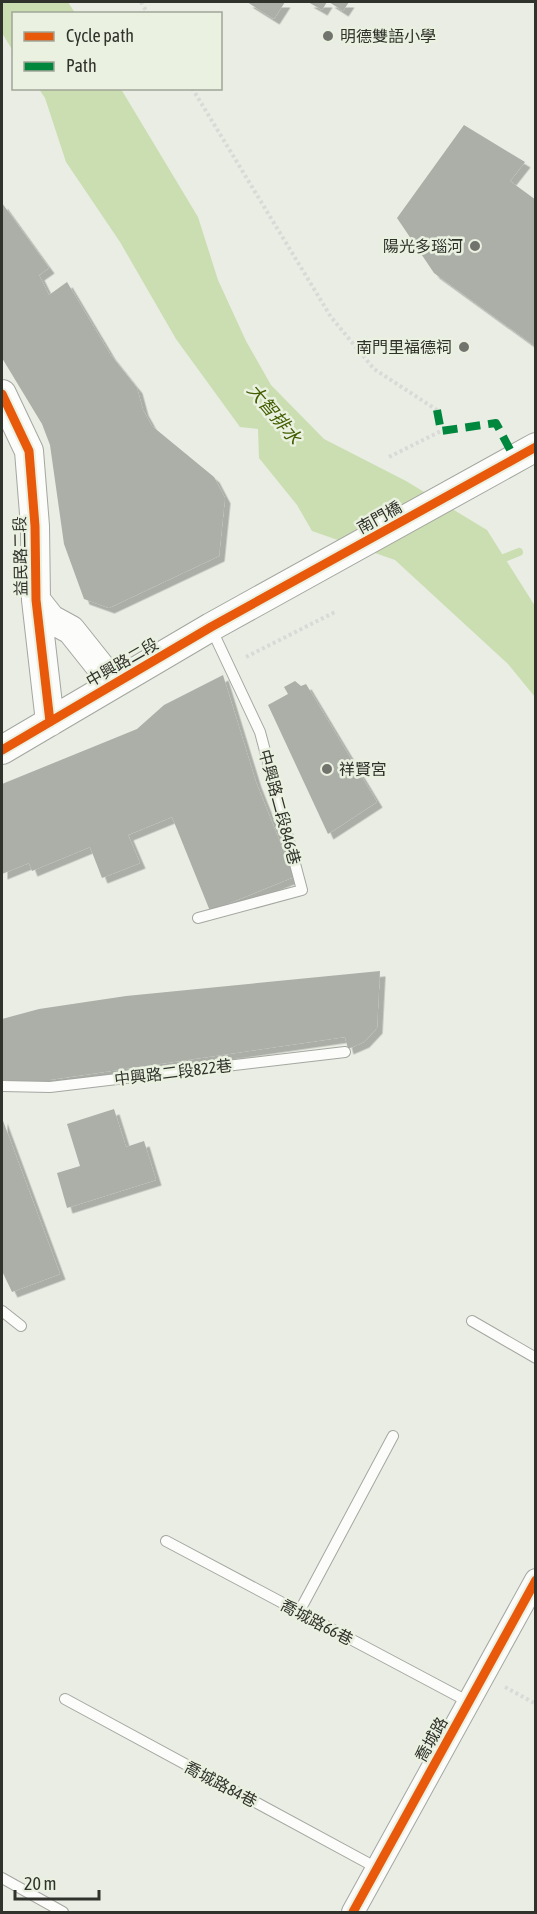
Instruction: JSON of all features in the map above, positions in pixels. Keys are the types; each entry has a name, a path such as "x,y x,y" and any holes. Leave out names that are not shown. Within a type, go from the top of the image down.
{"street":[{"name":"益民路二段","path":"2,394 28,451 35,526 36,600 50,722"},
{"name":"南門橋","path":"258,601 525,453"},
{"name":"益民路二段","path":"36,600 51,619 71,630 114,684"},
{"name":"中興路二段","path":"2,750 258,601"},
{"name":"喬城路","path":"353,1912 536,1580"}],"lane":[{"name":"中興路二段846巷","path":"198,918 302,890 260,732 211,627"},
{"name":"中興路二段822巷","path":"2,1086 50,1088 345,1052"},
{"path":"2,1311 21,1326"},
{"path":"472,1321 536,1358"},
{"path":"299,1612 393,1436"},
{"name":"喬城路66巷","path":"166,1541 469,1702"},
{"name":"喬城路84巷","path":"65,1699 377,1868"},
{"path":"2,1878 63,1912"}],"path":[{"path":"193,90 331,317 374,369 437,410"},
{"path":"389,457 441,431"},
{"path":"230,665 335,612"},
{"path":"483,1676 536,1704"}],"water":[{"path":"2,2 68,2 74,12 12,12 12,49 2,33"},
{"name":"大智排水","path":"40,90 122,90 198,217 218,280 246,341 271,385 324,439 406,481 487,530 535,606 535,697 508,664 395,560 312,531 297,505 259,458 258,429 240,427 176,339 120,242 66,162 45,98"}],"building":[{"path":"247,2 285,2 274,19"},
{"path":"308,2 327,2 322,10"},
{"path":"329,2 349,2 343,11"},
{"name":"陽光多瑙河","path":"464,125 525,162 510,181 536,200 536,347 434,273 397,218"},
{"path":"2,203 49,268 39,275 49,295 67,282 110,354 137,388 143,410 152,426 214,477 225,498 219,556 109,608 84,599 64,544 50,445 42,424 2,358"},
{"path":"223,675 256,782 294,877 210,911 172,817 128,835 140,863 102,878 90,847 32,871 29,863 2,874 2,784 137,729 164,705"},
{"name":"祥賢宮","path":"295,681 301,686 306,684 377,802 328,834 268,705 288,694 284,687"},
{"path":"380,971 377,1028 364,1042 348,1049 345,1037 49,1080 2,1080 2,1019 39,1009 126,996"},
{"path":"114,1109 126,1147 144,1141 156,1180 67,1208 57,1173 80,1166 67,1124"},
{"path":"2,1118 60,1274 12,1292 2,1271"}],"waterway":[{"path":"494,562 519,552"}],"marked path":[{"path":"437,410 441,431 496,423 515,459"}],"cycle path":[{"path":"2,394 29,451 35,526 36,600 50,722"},
{"path":"2,750 211,627 536,447"},
{"path":"353,1912 536,1580"}],"place":[{"name":"明德雙語小學","path":"328,36"},
{"name":"陽光多瑙河","path":"475,246"},
{"name":"南門里福德祠","path":"464,347"},
{"name":"祥賢宮","path":"327,769"}]}
